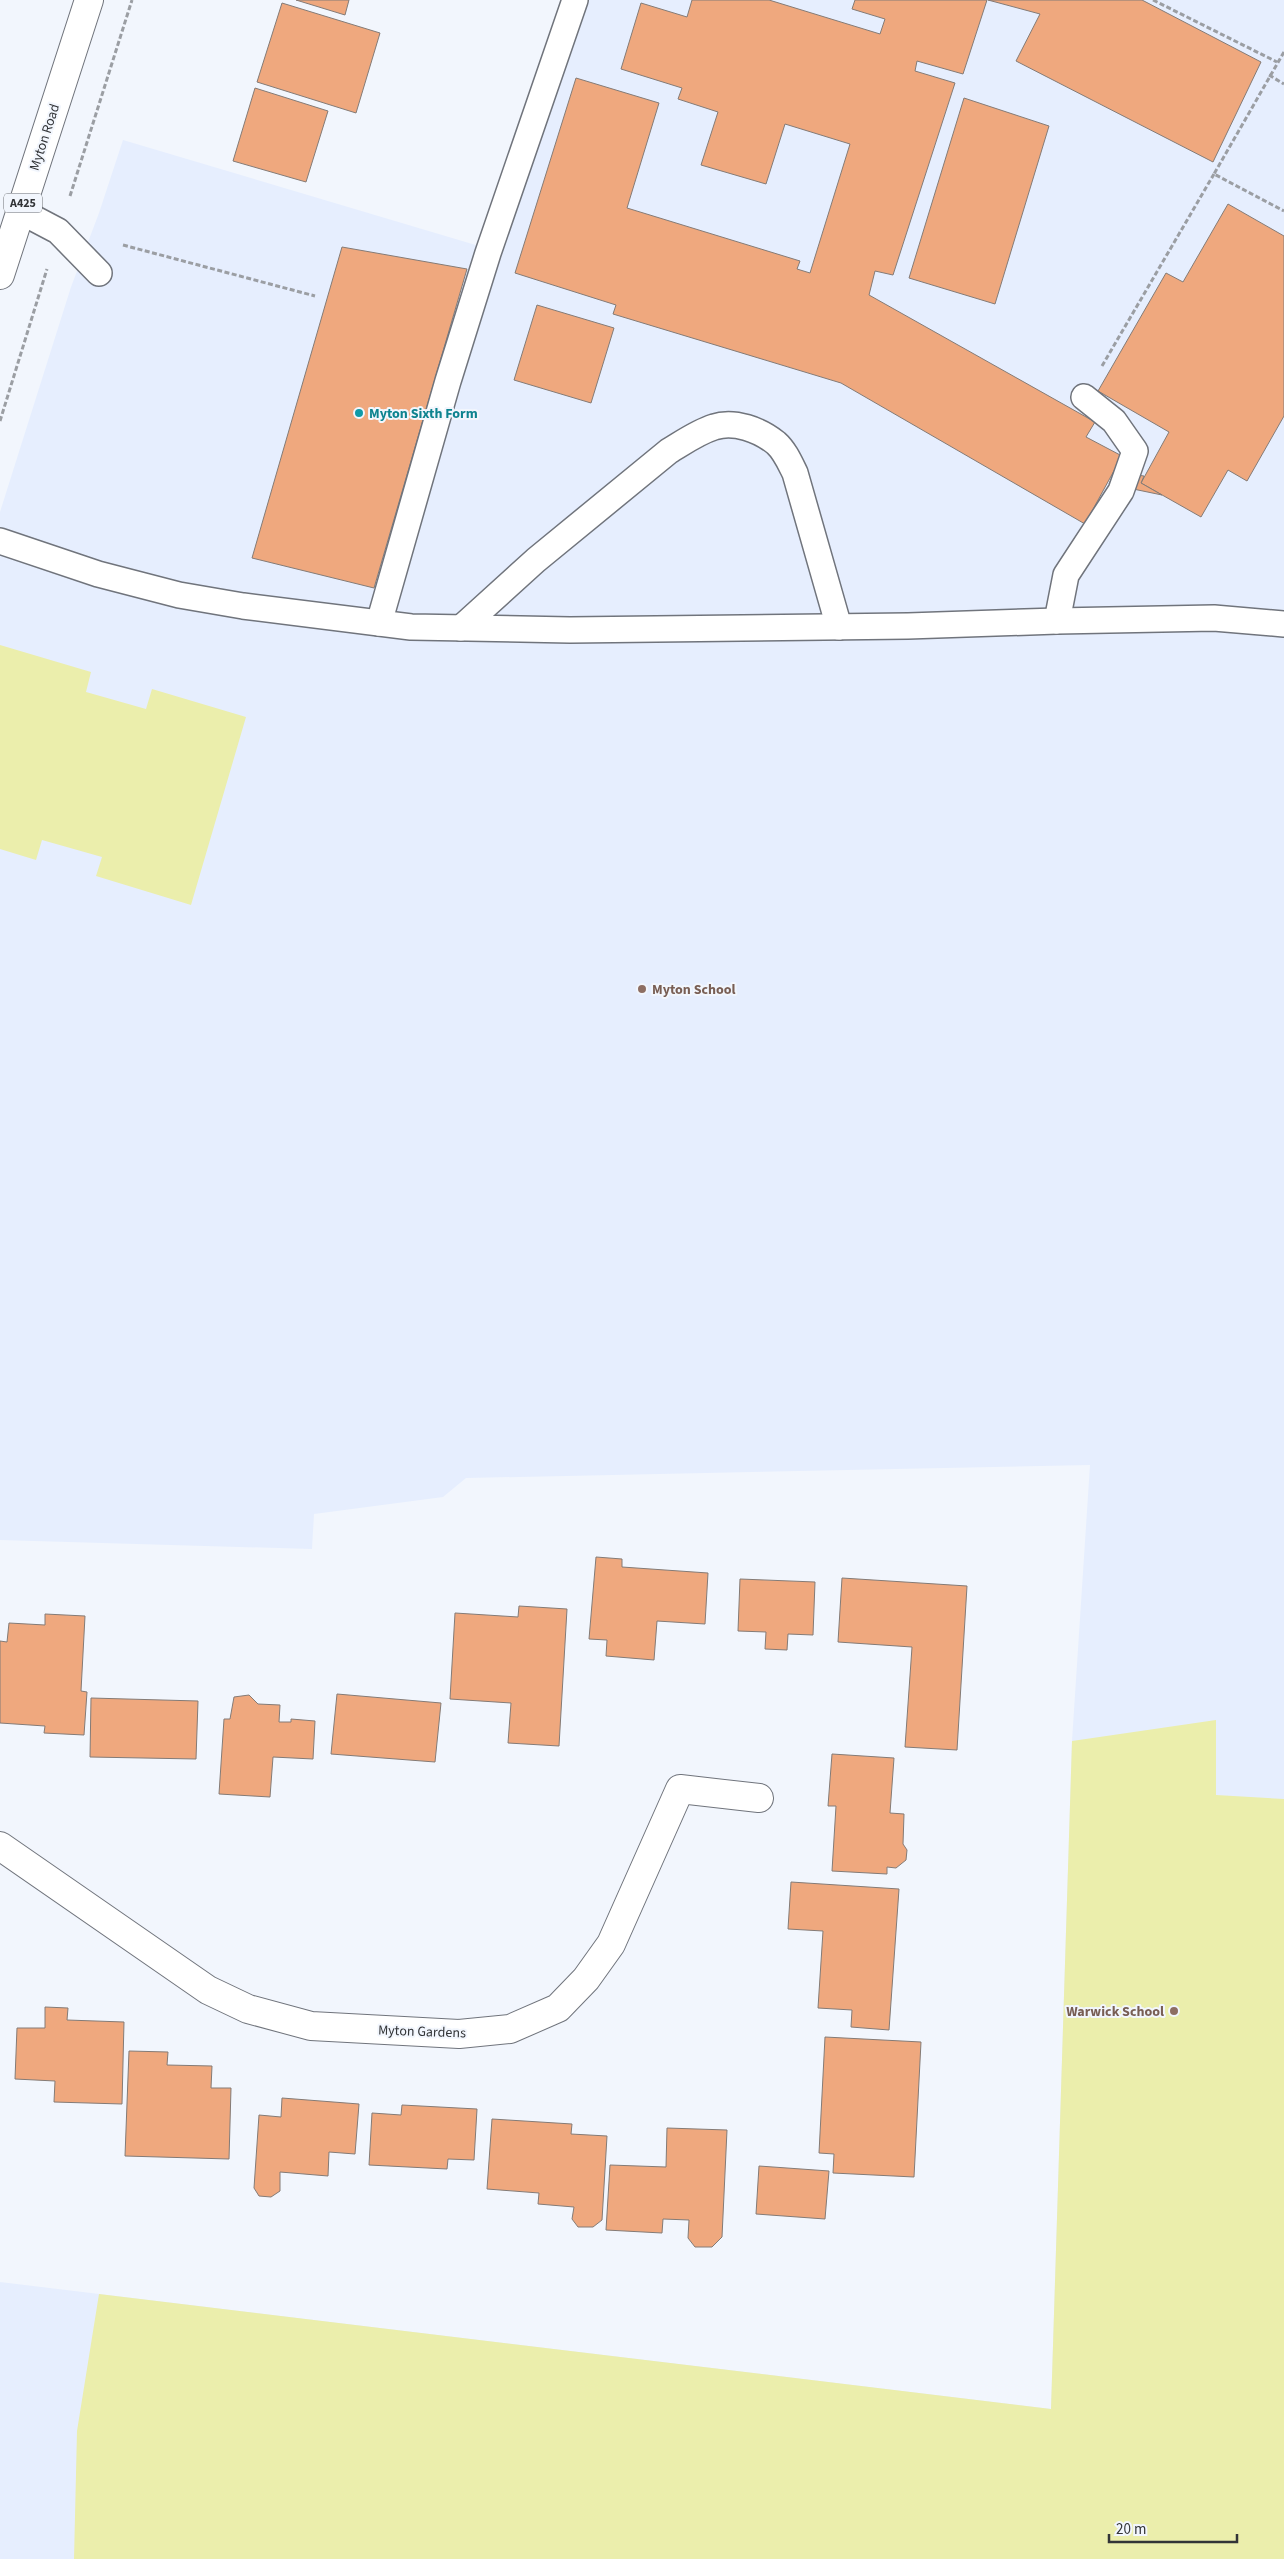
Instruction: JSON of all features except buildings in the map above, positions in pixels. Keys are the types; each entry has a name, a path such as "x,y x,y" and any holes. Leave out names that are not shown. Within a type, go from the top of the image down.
{"street":[{"name":"Myton Road","path":"0,275 89,0"},
{"name":"Myton Gardens","path":"0,1846 208,1990 248,2009 311,2026 459,2034 510,2029 558,2008 586,1978 611,1944 680,1789 759,1798"}],"lane":[{"path":"379,622 451,372 488,253 574,0"},
{"path":"20,210 58,232 99,273"},
{"path":"1057,620 1066,575 1121,491 1135,451 1114,421 1084,397"},
{"path":"461,628 536,560 669,451 692,436 716,426 731,424 745,427 762,435 776,444 787,457 795,473 839,627"},
{"path":"0,541 98,574 179,595 243,606 411,627 570,630 839,627 1057,620 1214,618 1284,624"}],"path":[{"path":"1153,0 1277,62"},
{"path":"1084,397 1284,52"},
{"path":"1269,75 1284,84"},
{"path":"1214,174 1284,211"},
{"path":"118,244 315,296"}],"shaded area":[{"name":"Myton School","path":"562,0 1284,0 1284,2559 0,2559 0,2282 1051,2409 1072,1741 1090,1465 466,1478 443,1497 314,1514 312,1549 0,1540 0,512 71,287 99,213 123,140 479,246"}],"green space":[{"path":"0,645 91,672 86,692 146,709 152,689 246,717 191,905 96,876 102,857 42,840 36,860 0,849"},
{"name":"Warwick School","path":"1216,1720 1216,1795 1284,1799 1284,2559 74,2559 77,2431 99,2294 1051,2409 1072,1741"}],"place":[{"name":"Myton Sixth Form","path":"359,413"},
{"name":"Myton School","path":"642,989"},
{"name":"Warwick School","path":"1174,2011"}]}
